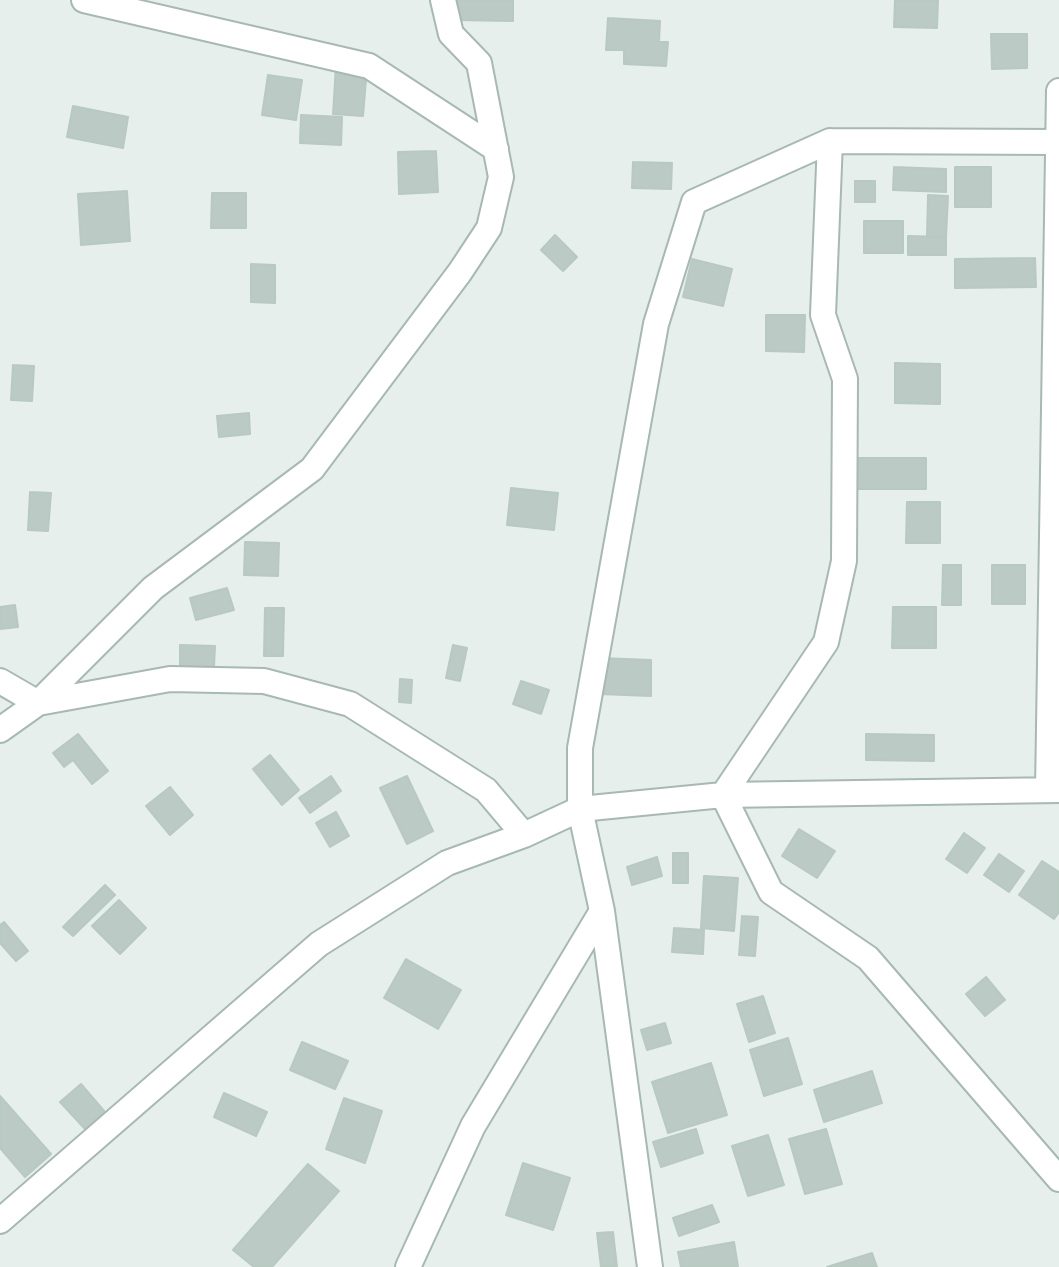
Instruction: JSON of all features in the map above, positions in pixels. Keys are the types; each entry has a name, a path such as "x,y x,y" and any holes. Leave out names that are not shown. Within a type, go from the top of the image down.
{"street":[{"path":"0,730 38,703 153,588 312,469 460,272 489,228 501,177 479,63 451,34 443,0"},
{"path":"97,1 369,66 496,149"},
{"path":"0,1221 319,944 447,863 524,835 580,809 723,795 1053,790 1059,91"},
{"path":"650,1267 602,911 580,809 580,748 656,324 694,202 830,141 1058,142"},
{"path":"723,795 826,642 844,561 845,379 823,315 830,141"},
{"path":"0,681 38,703 170,679 264,681 350,704 486,790 524,835"},
{"path":"723,795 771,892 868,958 1059,1179"},
{"path":"408,1267 473,1126 602,911"}],"building":[{"path":"447,0 513,0 513,21 453,20"},
{"path":"895,0 938,0 937,28 894,27"},
{"path":"608,18 660,21 659,42 668,42 666,66 624,64 624,50 606,50"},
{"path":"991,34 1027,34 1027,68 992,69"},
{"path":"336,65 367,67 363,116 333,114"},
{"path":"268,75 302,80 296,120 262,115"},
{"path":"73,106 128,117 123,148 67,137"},
{"path":"301,115 342,117 341,145 300,143"},
{"path":"436,151 438,192 399,194 398,152"},
{"path":"633,162 672,163 671,189 632,188"},
{"path":"894,167 946,169 946,192 893,190"},
{"path":"955,167 991,167 991,207 955,207"},
{"path":"855,181 875,181 875,202 855,202"},
{"path":"127,191 130,241 81,245 78,194"},
{"path":"212,193 246,193 246,228 211,228"},
{"path":"928,195 948,196 946,237 927,237"},
{"path":"864,221 903,221 903,253 864,253"},
{"path":"555,235 577,257 563,271 541,250"},
{"path":"908,236 946,237 946,255 908,255"},
{"path":"1035,258 1036,287 955,288 955,259"},
{"path":"692,259 732,269 723,306 683,297"},
{"path":"251,264 275,265 275,303 251,302"},
{"path":"766,315 805,315 804,352 766,351"},
{"path":"895,363 940,364 940,404 895,403"},
{"path":"13,365 34,366 32,401 11,400"},
{"path":"249,413 250,434 219,437 217,416"},
{"path":"854,458 926,458 926,489 854,489"},
{"path":"511,488 558,493 554,530 507,525"},
{"path":"30,492 51,493 48,531 28,530"},
{"path":"907,502 940,502 940,543 906,543"},
{"path":"245,542 279,543 278,576 244,575"},
{"path":"943,565 961,565 961,605 942,605"},
{"path":"992,565 1025,565 1025,604 992,604"},
{"path":"227,588 234,610 196,620 190,598"},
{"path":"15,605 18,627 0,629 0,607"},
{"path":"893,607 936,607 936,648 892,648"},
{"path":"265,608 284,608 283,656 264,656"},
{"path":"180,645 215,646 214,667 180,666"},
{"path":"453,645 467,648 460,681 446,678"},
{"path":"600,658 651,660 651,696 599,694"},
{"path":"400,679 412,680 411,703 399,702"},
{"path":"521,681 549,690 541,714 513,704"},
{"path":"78,734 108,771 92,784 73,760 64,767 53,753"},
{"path":"866,734 934,735 934,761 866,760"},
{"path":"270,755 299,790 282,805 253,769"},
{"path":"331,776 341,791 310,813 299,798"},
{"path":"407,776 433,831 407,844 380,788"},
{"path":"170,787 193,815 170,835 146,806"},
{"path":"336,812 349,836 330,847 316,823"},
{"path":"799,829 835,851 817,878 782,856"},
{"path":"964,833 985,848 967,873 946,859"},
{"path":"673,853 688,853 688,883 673,883"},
{"path":"999,854 1024,871 1009,892 984,875"},
{"path":"657,857 662,876 632,885 627,867"},
{"path":"1042,861 1059,872 1059,912 1054,919 1019,895"},
{"path":"704,876 738,878 734,931 701,928"},
{"path":"105,885 115,895 73,936 63,927"},
{"path":"119,900 146,928 120,954 92,926"},
{"path":"742,916 758,917 755,956 739,955"},
{"path":"4,922 28,951 16,961 0,943 0,925"},
{"path":"674,928 704,930 703,954 672,952"},
{"path":"406,959 461,990 438,1029 384,998"},
{"path":"986,977 1005,1000 985,1016 966,994"},
{"path":"763,996 775,1033 749,1042 737,1004"},
{"path":"665,1023 671,1043 647,1050 641,1030"},
{"path":"788,1038 802,1084 764,1096 750,1050"},
{"path":"302,1042 348,1061 335,1089 290,1070"},
{"path":"711,1063 727,1115 668,1133 652,1082"},
{"path":"872,1071 882,1103 824,1122 814,1090"},
{"path":"81,1084 105,1112 85,1129 60,1102"},
{"path":"224,1093 267,1112 256,1136 214,1117"},
{"path":"0,1096 51,1154 25,1177 0,1148"},
{"path":"344,1098 382,1111 365,1163 326,1149"},
{"path":"696,1129 703,1153 661,1167 653,1142"},
{"path":"826,1129 842,1184 805,1194 789,1139"},
{"path":"768,1135 784,1185 748,1196 732,1146"},
{"path":"523,1163 570,1178 553,1230 506,1215"},
{"path":"308,1164 339,1191 272,1267 254,1267 233,1250"},
{"path":"712,1205 719,1222 679,1236 673,1218"},
{"path":"613,1232 617,1267 601,1267 597,1233"},
{"path":"734,1242 738,1267 681,1267 678,1252"},
{"path":"872,1253 877,1267 827,1267"}]}
